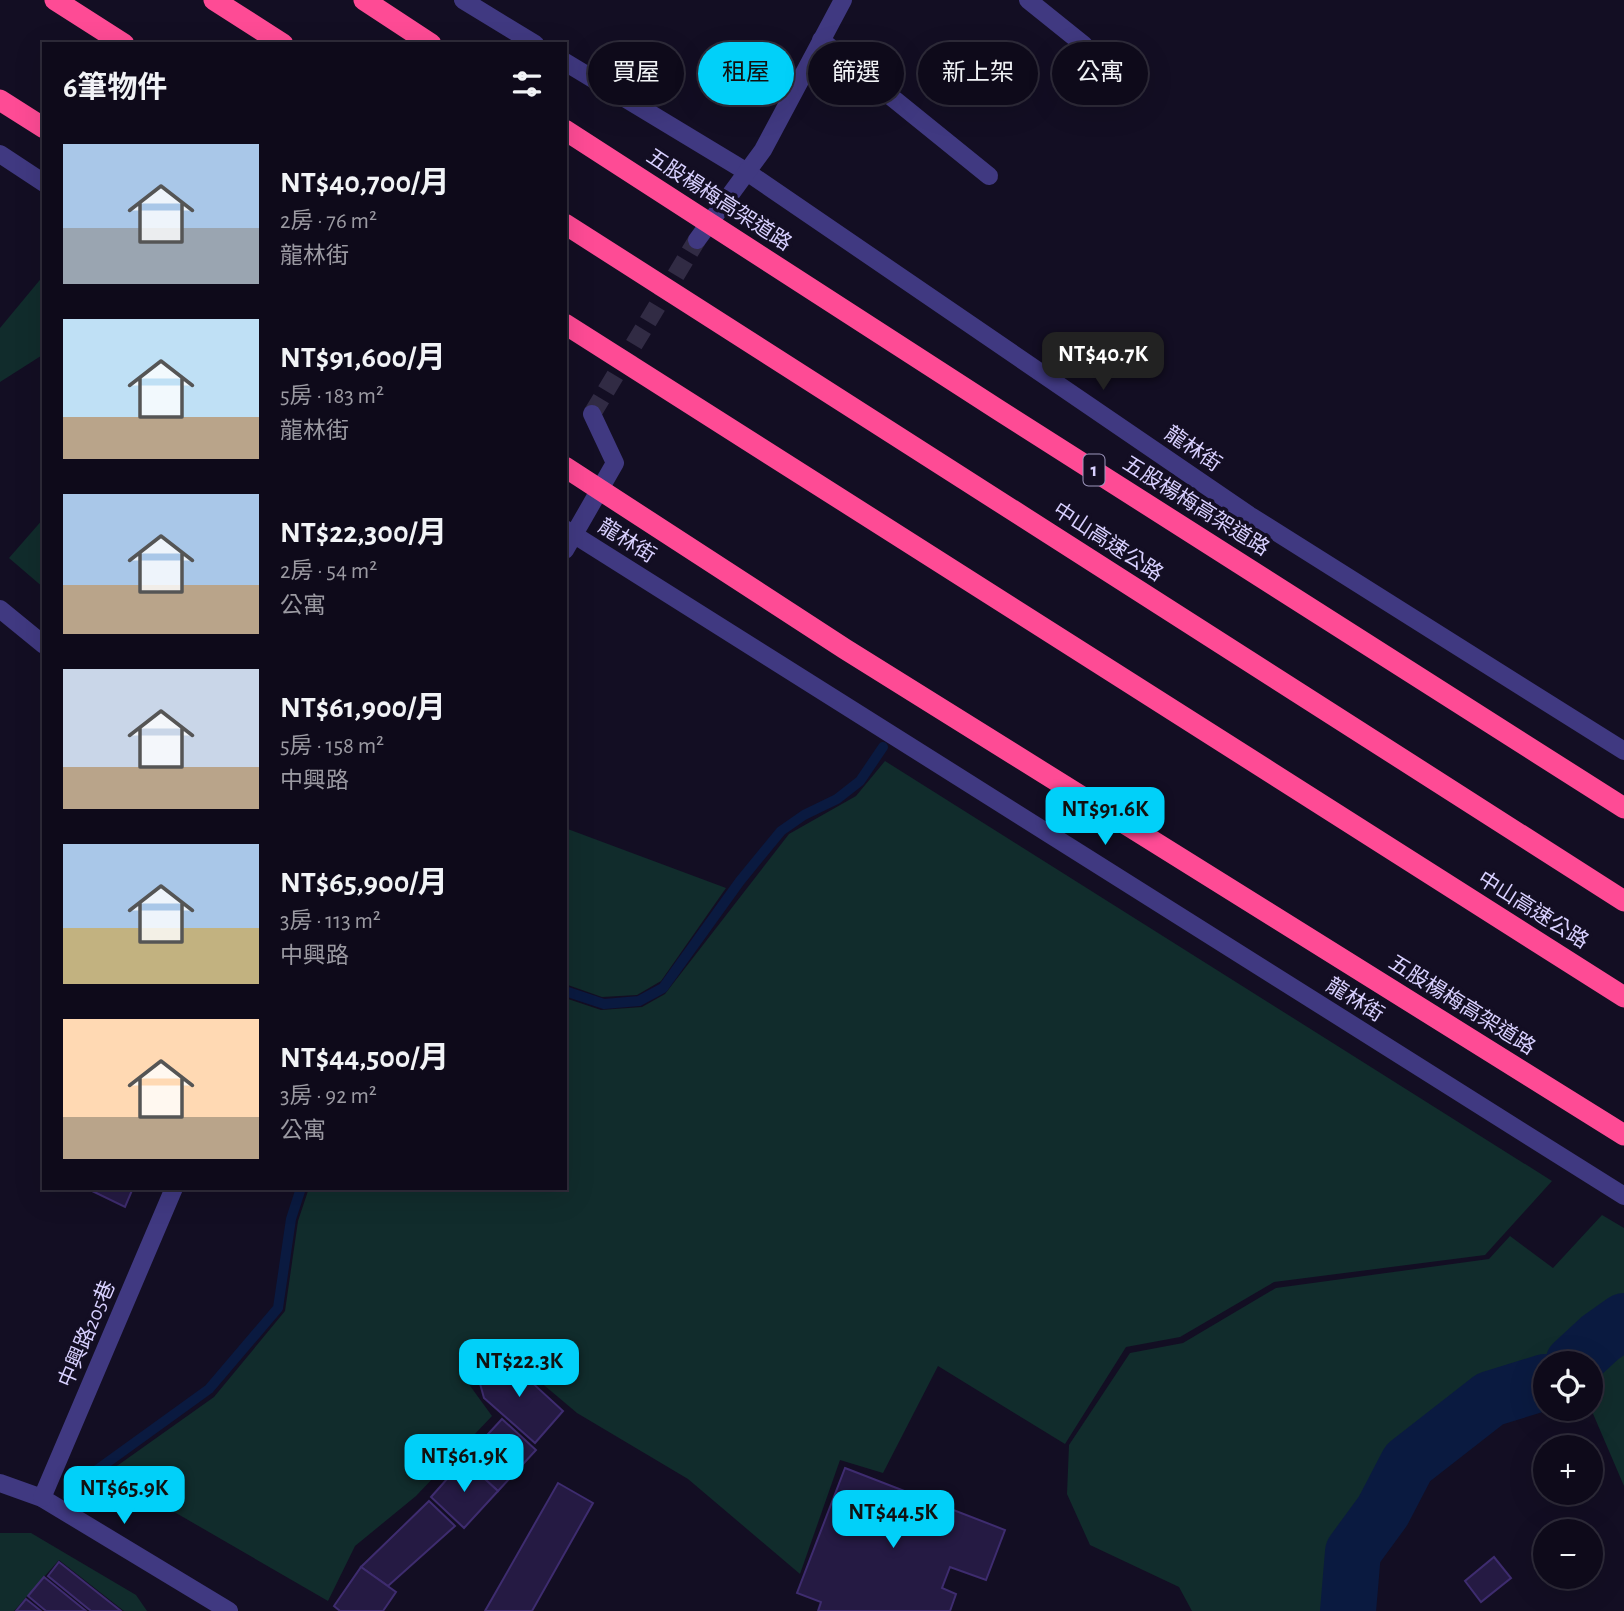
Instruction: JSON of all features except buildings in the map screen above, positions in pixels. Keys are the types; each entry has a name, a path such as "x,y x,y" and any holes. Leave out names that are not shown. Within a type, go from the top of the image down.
{"highway":[{"path":"55,0 121,42"},
{"path":"214,0 280,42"},
{"path":"363,0 428,42"},
{"path":"0,100 42,127"},
{"name":"五股楊梅高架道路","path":"567,131 1624,808"},
{"name":"中山高速公路","path":"567,225 1624,901"},
{"name":"中山高速公路","path":"567,325 1624,997"},
{"name":"五股楊梅高架道路","path":"567,468 845,649 1624,1135"}],"street":[{"path":"463,0 532,42"},
{"path":"696,240 763,150 843,0"},
{"path":"1028,0 1080,42"},
{"path":"821,40 989,176"},
{"name":"龍林街","path":"567,63 747,172 1249,514 1624,751"},
{"path":"0,154 42,182"},
{"path":"568,538 615,463 592,414"},
{"name":"龍林街","path":"568,538 1624,1196"},
{"path":"0,609 42,643"},
{"name":"中興路205巷","path":"41,1498 173,1190"},
{"path":"0,1483 41,1498 225,1610"}],"green space":[{"path":"42,277 42,355 0,382 0,328"},
{"path":"42,520 42,586 9,558"},
{"path":"885,761 1552,1181 1485,1255 1274,1282 1180,1337 1126,1347 1065,1444 938,1366 883,1473 840,1460 800,1574 688,1479 577,1413 500,1348 468,1383 492,1416 416,1496 355,1546 328,1601 107,1473 214,1397 285,1311 298,1221 308,1190 567,1190 567,999 601,1010 642,1007 665,994 789,834 856,796"},
{"path":"567,829 726,888 661,981 637,995 602,997 567,985"},
{"path":"1602,1215 1624,1228 1624,1297 1580,1328 1555,1351 1533,1351 1533,1370 1481,1388 1397,1453 1337,1543 1333,1611 1192,1611 1179,1587 1090,1545 1067,1494 1069,1445 1130,1353 1183,1343 1276,1288 1489,1259 1510,1236 1553,1268"},
{"path":"1624,1341 1624,1486 1596,1421 1603,1421 1603,1361"},
{"path":"0,1533 31,1533 136,1595 147,1611 124,1611 59,1560 14,1611 0,1611"}],"waterway":[{"path":"567,992 604,1004 639,1001 663,988 740,881 781,831 804,815 837,799 860,781 883,747"},
{"path":"94,1472 209,1389 278,1308 291,1219 300,1190"},
{"path":"1586,1351 1624,1321"},
{"path":"1348,1611 1353,1552 1383,1511 1408,1463 1490,1399 1533,1386"}],"tunnel":[{"path":"592,414 697,240"}]}
